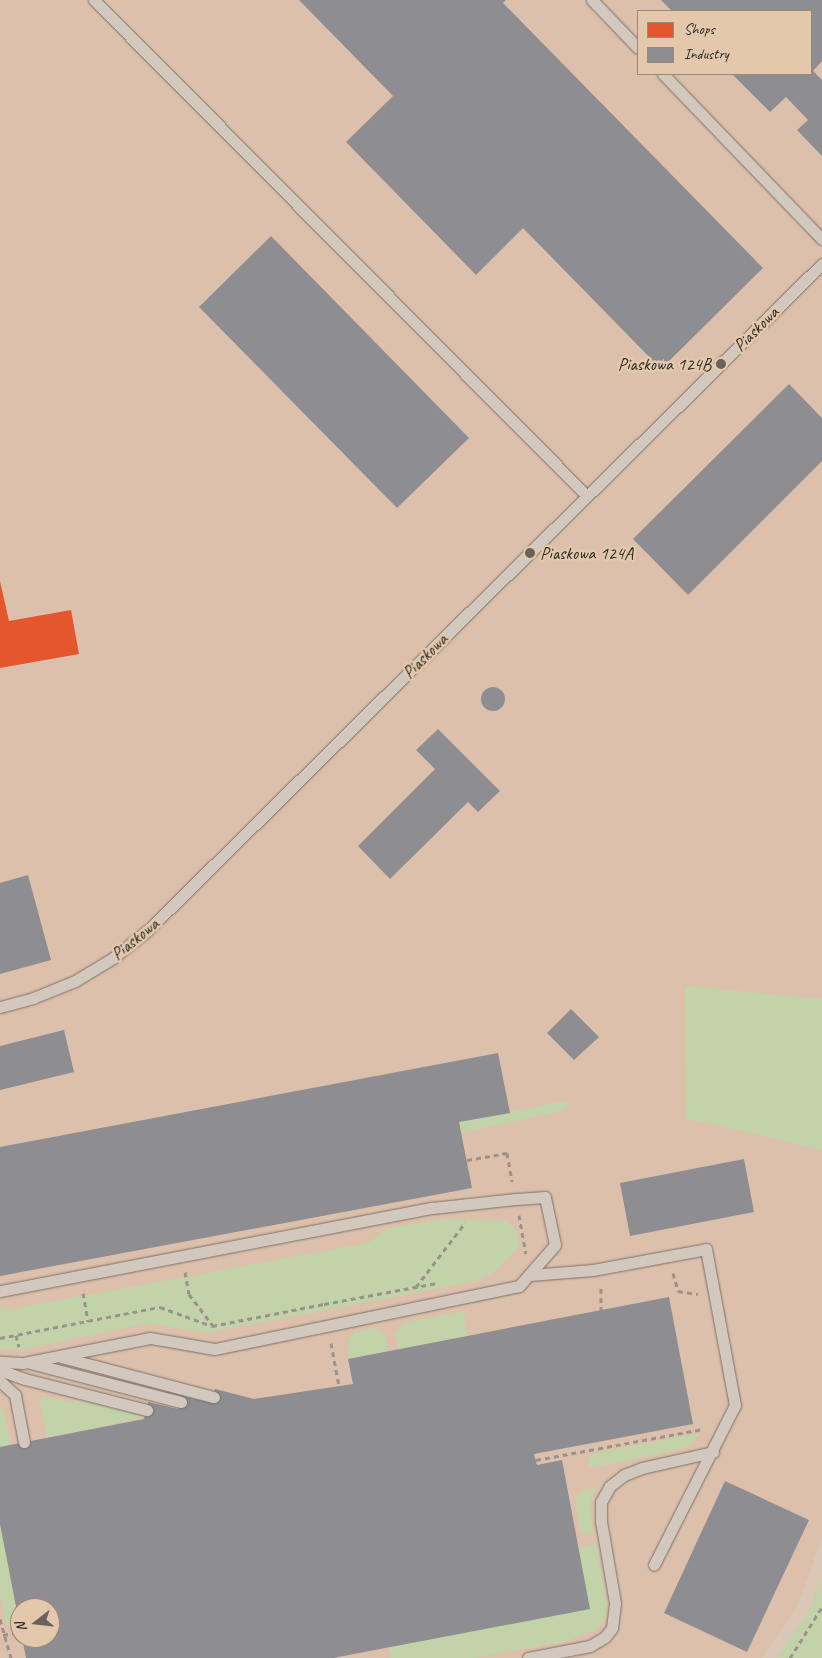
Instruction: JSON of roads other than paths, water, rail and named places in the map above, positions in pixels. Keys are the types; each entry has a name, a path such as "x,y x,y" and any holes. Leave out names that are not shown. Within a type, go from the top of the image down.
{"lane":[{"path":"94,0 587,496"},
{"path":"592,0 637,47"},
{"path":"664,75 822,239"},
{"name":"Piaskowa","path":"0,1007 33,998 75,981 113,958 148,930 822,264"},
{"path":"0,1291 432,1208 545,1197 555,1245 519,1286 214,1349 150,1338 27,1362 0,1362"},
{"path":"530,1275 593,1270 706,1249 735,1405 713,1452 654,1565"},
{"path":"58,1356 214,1397"},
{"path":"27,1362 181,1402"},
{"path":"0,1370 25,1380 147,1410"},
{"path":"0,1381 15,1395 24,1442"},
{"path":"528,1658 590,1646 605,1638 612,1628 615,1603 601,1521 601,1502 610,1486 624,1475 642,1468 713,1452"}],"place":[{"name":"Piaskowa 124B","path":"721,364"},
{"name":"Piaskowa 124A","path":"530,553"}]}
